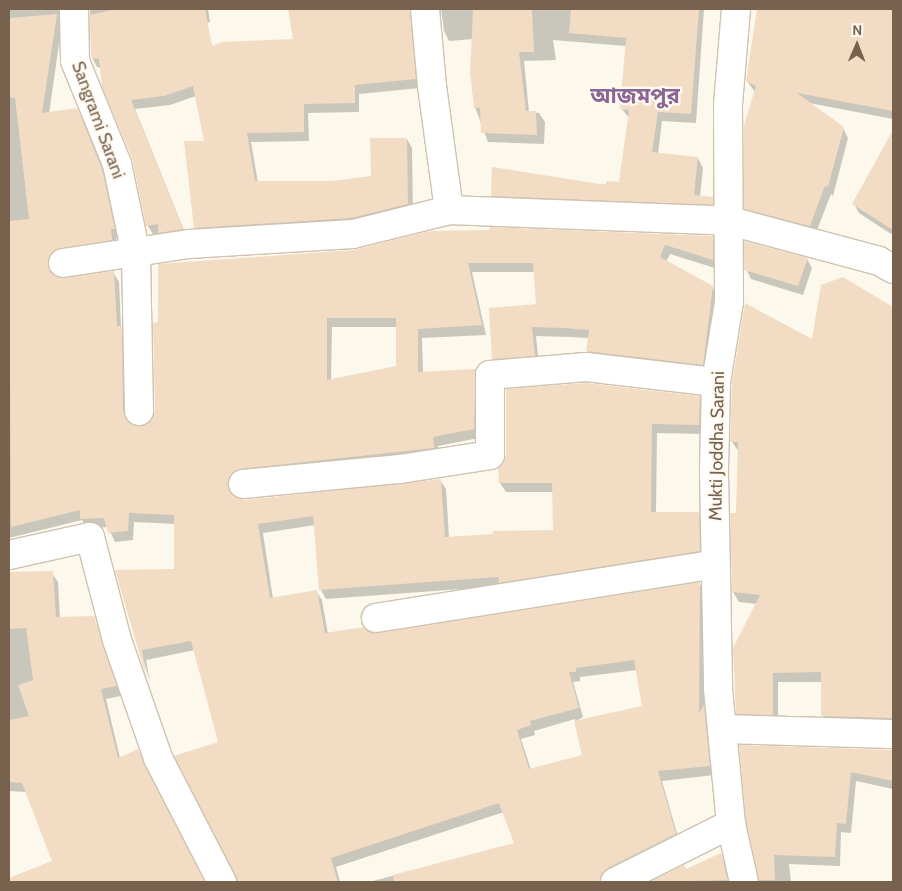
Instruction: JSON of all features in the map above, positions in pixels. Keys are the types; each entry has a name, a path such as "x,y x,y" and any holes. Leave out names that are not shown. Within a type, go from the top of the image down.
{"street":[{"name":"Sangrami Sarani","path":"74,9 75,61 117,164 136,254 139,411"},
{"path":"425,9 432,86 449,210"},
{"name":"Mukti Joddha Sarani","path":"736,9 728,104 729,302 716,382 716,564 722,729 731,824 744,882"},
{"path":"63,263 136,254 189,244 353,234 449,210 730,221 878,261 893,269"},
{"path":"243,484 400,468 490,455 490,375 586,366 716,382"},
{"path":"9,555 90,537 117,640 158,758 222,882"},
{"path":"376,618 716,564"},
{"path":"722,729 893,734"},
{"path":"615,882 731,824"}],"building":[{"path":"116,9 205,9 212,46 222,42 293,39 288,9 410,9 416,79 355,85 355,103 304,104 304,132 247,133 255,181 332,181 371,176 370,138 407,138 408,204 351,218 194,228 184,141 204,141 193,86 164,96 131,100 183,229 158,233 158,224 146,226 132,158 102,87 99,59 91,58 90,15"},
{"path":"532,9 534,52 519,52 526,111 536,111 537,135 481,133 480,108 474,108 470,72 473,10"},
{"path":"571,9 699,9 691,114 658,112 652,152 698,157 694,195 713,197 713,205 491,196 492,167 606,185 606,181 619,182 629,110 620,109 626,38 569,33"},
{"path":"757,9 893,9 893,111 797,93 844,127 828,187 825,186 810,226 744,209 744,125 756,86 746,81"},
{"path":"57,14 42,113 77,108 102,169 115,229 111,229 112,240 54,251 48,266 51,273 65,278 114,271 117,326 122,326 123,411 132,425 147,425 155,411 153,323 158,322 158,264 354,250 430,231 489,230 490,227 713,236 713,260 665,245 660,257 713,286 703,365 586,351 589,330 532,327 535,356 492,359 489,308 536,304 533,263 468,263 482,325 418,329 418,372 476,369 474,429 433,437 434,448 241,469 234,472 227,485 231,493 244,500 441,479 445,537 493,534 493,531 553,530 552,483 499,483 498,468 506,455 506,389 586,383 700,396 699,425 652,424 651,512 699,512 700,551 499,583 498,577 319,590 313,516 258,524 270,598 317,590 325,633 364,627 378,633 700,582 699,713 704,705 710,766 658,771 676,834 608,868 600,882 394,882 393,875 514,843 499,803 331,858 338,882 238,882 174,756 218,742 191,641 142,650 147,679 115,570 174,569 174,515 129,513 128,531 108,533 104,518 80,519 80,510 11,527 9,221 29,219 15,98 9,97 9,18","holes":["327,318 396,318 396,366 327,380","634,660 642,706 574,721 582,755 529,769 517,730 531,725 530,721 579,708 569,672 576,672 576,668"]},
{"path":"893,130 893,230 852,204"},
{"path":"744,241 808,258 798,286 744,270"},
{"path":"843,277 893,307 893,718 821,716 821,672 773,673 773,715 736,714 733,648 760,595 732,592 730,513 736,513 738,442 730,442 732,383 745,303 812,339 821,285"},
{"path":"53,571 56,617 94,616 117,686 101,689 118,758 138,749 205,882 9,882 9,878 52,861 22,783 9,782 9,720 29,716 18,685 33,680 26,628 9,629 9,572"},
{"path":"739,745 893,750 893,781 851,772 846,824 837,823 835,857 774,855 775,880 759,880 746,822"},
{"path":"721,853 728,880 649,882 684,865 686,869"}],"district":[{"name":"আজমপুর","path":"635,96"}]}
